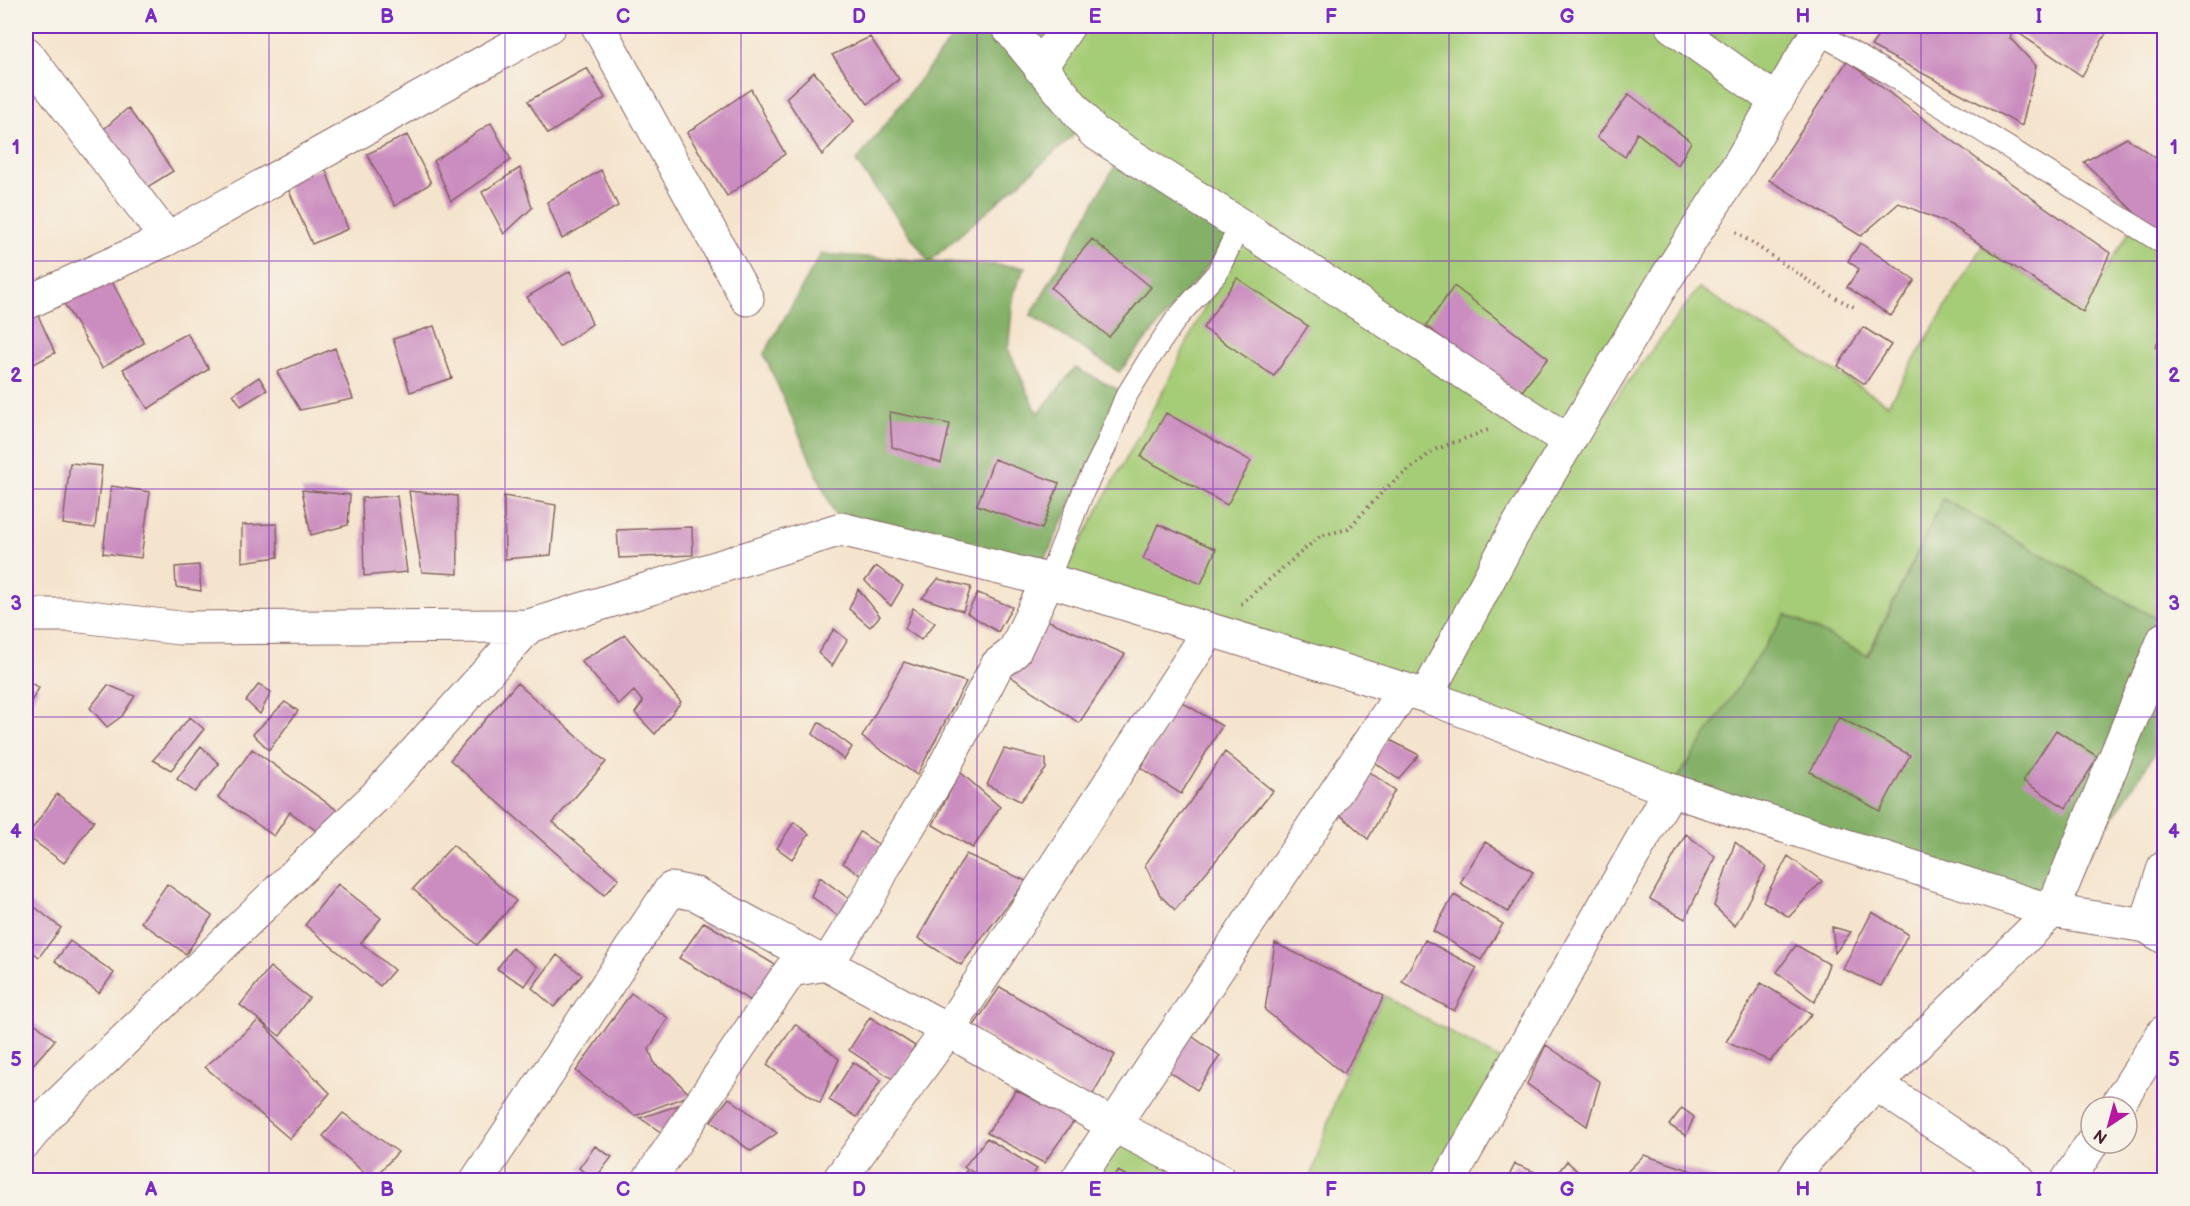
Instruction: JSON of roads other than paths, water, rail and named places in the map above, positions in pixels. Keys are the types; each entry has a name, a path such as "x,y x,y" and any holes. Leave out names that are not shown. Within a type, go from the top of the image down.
{"street":[{"path":"26,303 167,239 549,26"},
{"path":"598,26 747,299"},
{"path":"1007,26 1094,132 1240,225 1568,441"},
{"path":"1040,68 1068,26"},
{"path":"1672,26 1776,101"},
{"path":"1077,1180 1415,693 1819,29"},
{"path":"26,53 167,239"},
{"path":"26,615 73,615 179,628 529,626 841,529 1048,580 1415,693 1670,790 2052,911 2155,931 2164,867"},
{"path":"650,1180 791,970 827,964 868,899 884,867 941,772 997,665 1014,652 1048,580"},
{"path":"26,1142 49,1113 376,796 529,626"},
{"path":"839,1180 948,1029 1210,630"},
{"path":"1793,1180 1807,1158 1876,1084 2052,911 2164,639"},
{"path":"1449,1180 1670,790"},
{"path":"477,1180 671,889 696,894 948,1029 1113,1125 1220,1180"},
{"path":"2124,1095 2164,1032"},
{"path":"1876,1084 2019,1180"},
{"path":"2068,1180 2084,1155"}],"lane":[{"path":"1819,29 2164,244"},
{"path":"1048,580 1084,490 1105,448 1125,398 1178,318 1217,273 1240,225"}]}
